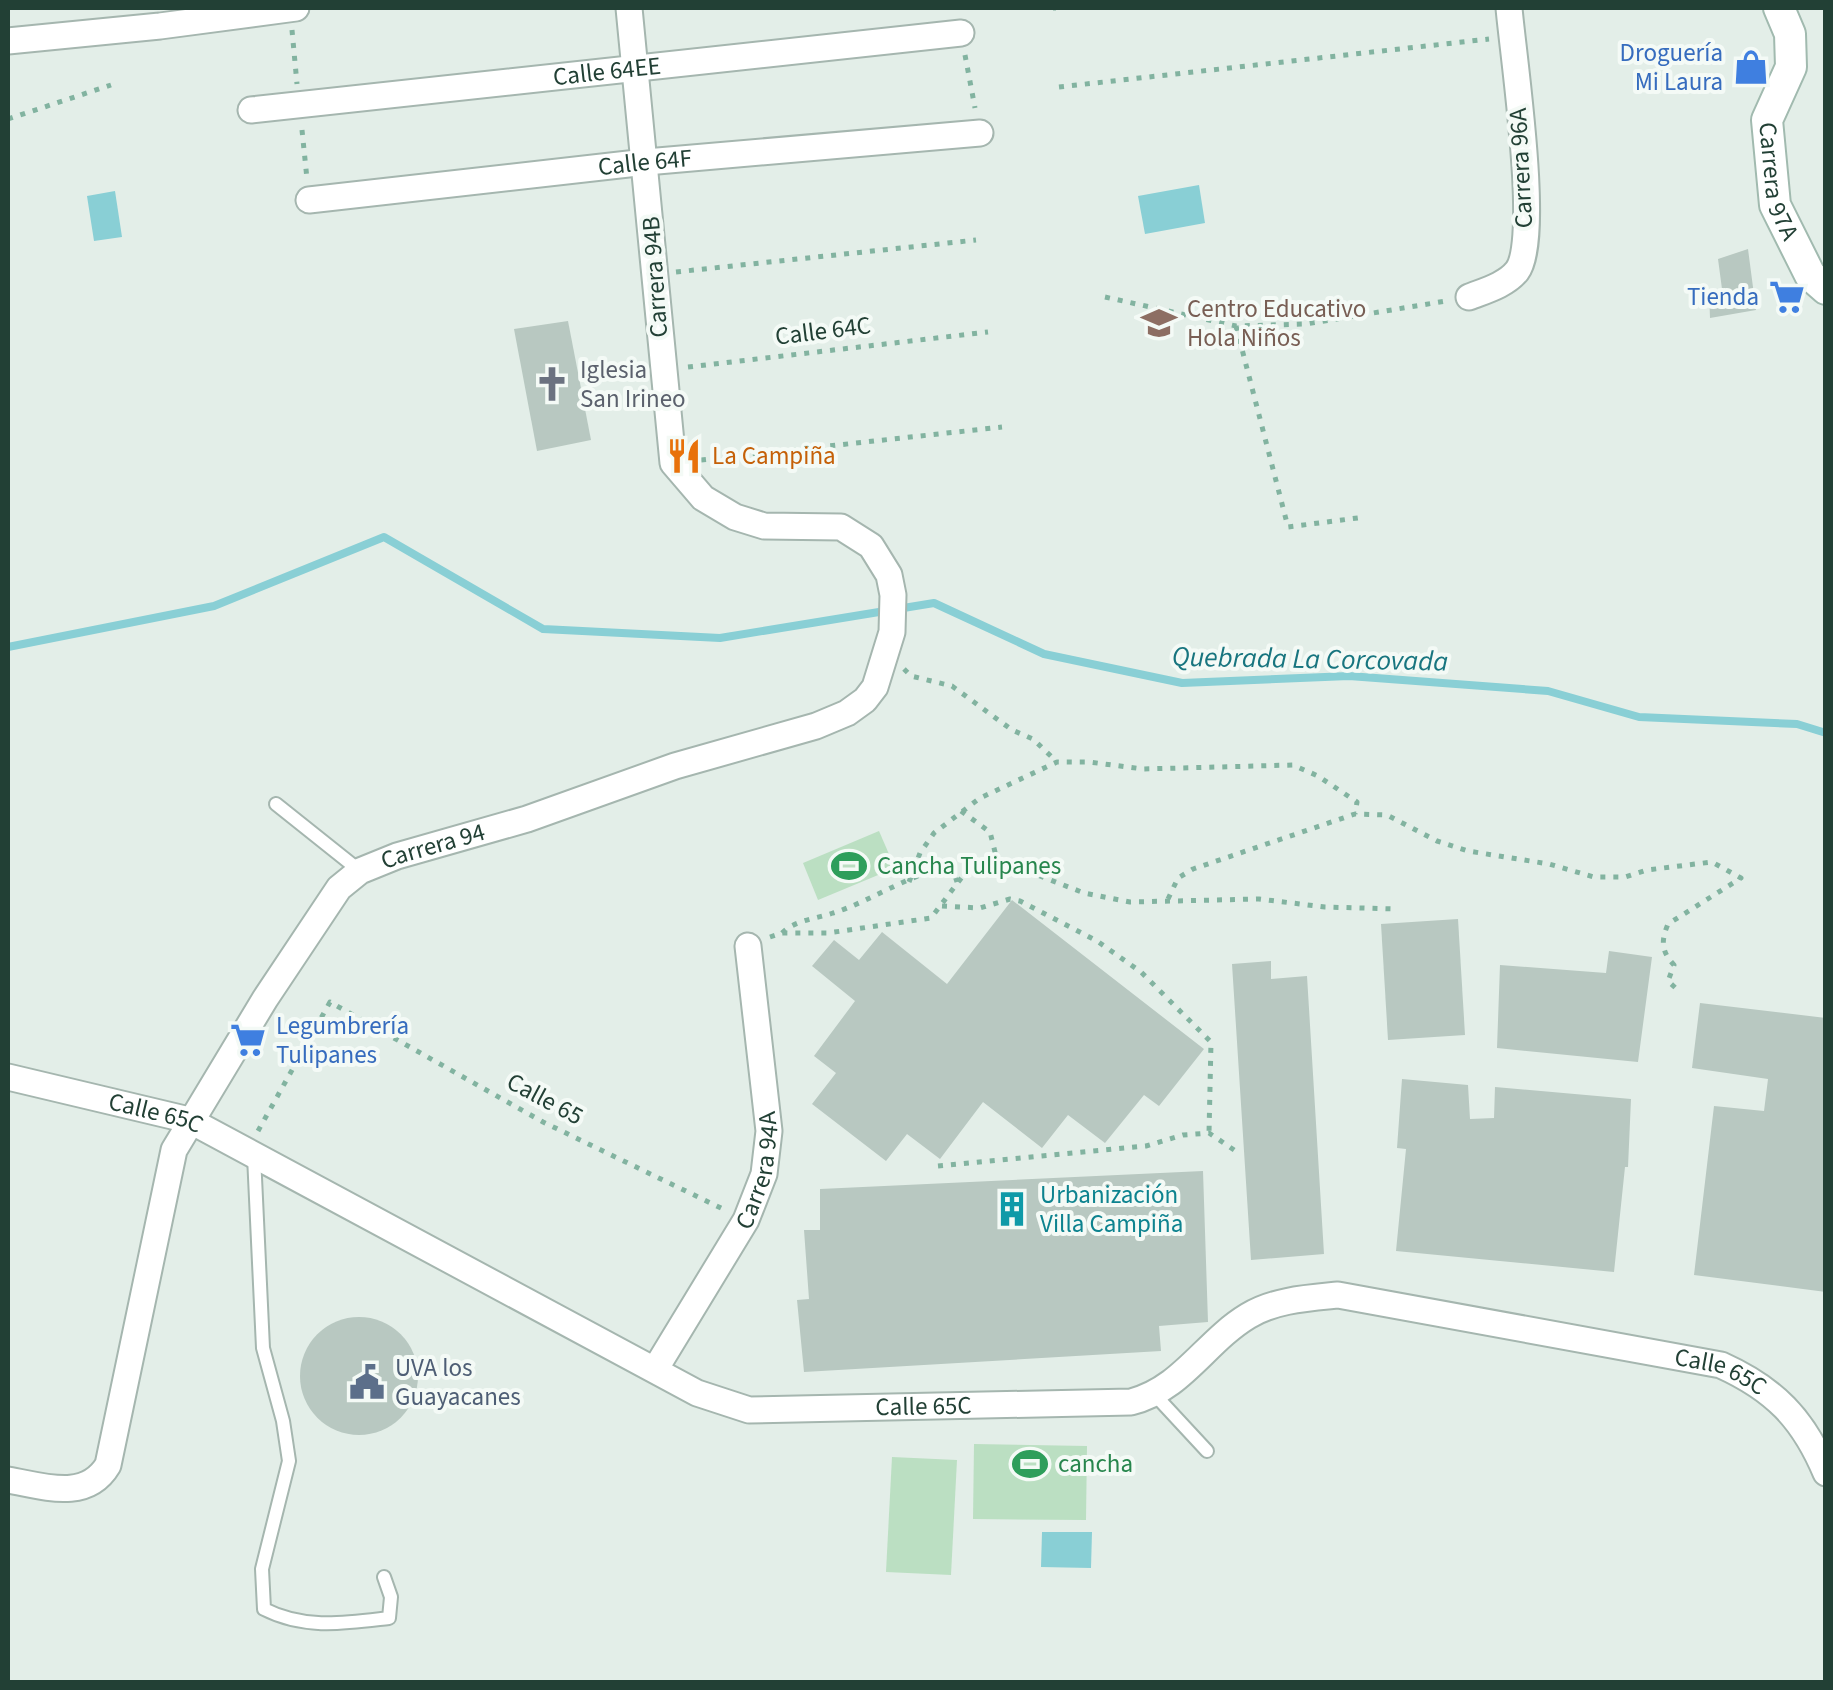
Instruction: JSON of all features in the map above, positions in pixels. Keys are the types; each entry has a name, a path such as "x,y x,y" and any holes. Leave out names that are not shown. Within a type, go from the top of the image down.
{"street":[{"path":"8,41 296,8"},
{"name":"Carrera 94B","path":"629,8 673,463"},
{"name":"Carrera 96A","path":"1469,297 1503,283 1516,272 1525,253 1526,206 1509,8"},
{"name":"Carrera 97A","path":"1779,8 1790,34 1791,66 1767,120 1775,205 1810,276 1826,289"},
{"name":"Calle 64EE","path":"251,110 961,33"},
{"name":"Calle 64F","path":"309,200 646,162 980,133"},
{"name":"Carrera 94","path":"8,1480 72,1489 86,1486 104,1472 111,1457 174,1150 189,1120 339,888 360,871 397,856 528,819 675,766 832,719 865,700 882,671 890,642 892,595 888,575 871,546 841,527 764,526 734,517 703,498 673,463"},
{"name":"Carrera 94A","path":"656,1368 746,1220 764,1174 769,1131 748,946"},
{"name":"Calle 65C","path":"8,1077 189,1120 697,1393 749,1410 1131,1402 1156,1396 1248,1316 1275,1304 1338,1295 1721,1365 1748,1377 1785,1406 1796,1418 1826,1472"}],"lane":[{"path":"276,804 360,871"},
{"path":"251,1152 263,1348 283,1421 289,1461 262,1568 264,1609 283,1619 330,1625 389,1618 391,1597 384,1577"},
{"path":"1156,1396 1208,1451"}],"path":[{"path":"961,33 980,133"},
{"path":"1059,87 1512,37"},
{"path":"8,118 110,85"},
{"path":"653,274 976,240"},
{"path":"1106,297 1236,326 1306,324 1469,297"},
{"path":"1236,326 1288,528 1365,517"},
{"name":"Calle 64C","path":"662,370 988,332"},
{"path":"673,463 1002,427"},
{"path":"890,642 911,676 952,686 997,720 1032,738 1057,762"},
{"path":"909,882 920,853 934,833 997,789 1057,762 1143,770 1293,765 1357,802 1355,814"},
{"path":"960,812 990,832 998,864 1018,874 1035,874 1084,893 1130,902 1259,899 1325,908 1396,909"},
{"path":"1168,900 1178,878 1193,869 1355,814 1387,816 1437,841 1468,851 1549,864 1594,877 1625,876 1698,862 1721,864 1741,878 1668,924 1664,933 1664,950 1674,965 1668,981 1680,992"},
{"path":"748,946 782,933 828,933 930,918 965,872 989,872 998,864"},
{"path":"782,933 790,925 836,912 929,871 952,868 958,882"},
{"path":"942,906 980,908 1010,899 1020,901 1097,941 1141,972 1212,1042 1209,1133"},
{"name":"Calle 65","path":"251,1152 330,1002 542,1122 746,1220"},
{"path":"938,1166 1146,1146 1183,1135 1209,1133 1240,1154"}],"green space":[{"name":"Cancha Tulipanes","path":"879,831 895,868 818,900 803,863"},
{"name":"cancha","path":"974,1444 1087,1446 1086,1520 973,1519"},
{"path":"892,1457 957,1460 951,1575 886,1572"}],"water":[{"path":"1199,185 1205,223 1145,234 1138,196"},
{"path":"115,191 122,237 94,241 87,196"},
{"path":"1042,1532 1092,1532 1091,1568 1041,1567"}],"building":[{"path":"1748,249 1756,310 1710,318 1709,290 1722,289 1718,259"},
{"name":"Iglesia San Irineo","path":"568,321 591,440 537,451 514,329"},
{"path":"1012,900 1204,1049 1159,1106 1144,1095 1105,1143 1068,1115 1042,1148 983,1102 940,1159 907,1134 886,1161 812,1104 836,1073 814,1056 855,1001 812,966 834,940 859,960 882,932 947,984"},
{"path":"1458,919 1465,1035 1388,1040 1381,924"},
{"path":"1609,951 1652,957 1638,1062 1497,1048 1500,965 1606,973"},
{"name":"Urbanización Villa Campiña","path":"1271,961 1271,979 1307,976 1324,1254 1251,1260 1232,964"},
{"path":"1700,1003 1826,1018 1826,1292 1694,1275 1714,1106 1764,1111 1768,1079 1692,1068"},
{"path":"1402,1079 1468,1085 1470,1119 1494,1118 1495,1087 1631,1099 1628,1167 1614,1272 1396,1251 1406,1149 1397,1148"},
{"path":"1203,1171 1208,1322 1159,1326 1161,1351 804,1372 797,1300 809,1299 804,1230 820,1230 820,1189"},
{"path":"359,1317 382,1321 401,1334 414,1353 418,1376 414,1399 401,1418 382,1431 359,1435 336,1431 317,1418 304,1399 300,1376 304,1353 317,1334 336,1321"}],"waterway":[{"name":"Quebrada La Corcovada","path":"8,647 214,606 384,537 543,629 720,638 934,603 1044,654 1182,683 1349,676 1548,691 1639,717 1797,724 1826,733"}],"place":[{"name":"Droguería Mi Laura","path":"1751,67"},
{"name":"Tienda","path":"1787,297"},
{"name":"Centro Educativo Hola Niños","path":"1159,323"},
{"name":"Iglesia San Irineo","path":"552,384"},
{"name":"La Campiña","path":"684,456"},
{"name":"Cancha Tulipanes","path":"849,866"},
{"name":"Legumbrería Tulipanes","path":"248,1040"},
{"name":"Urbanización Villa Campiña","path":"1012,1209"},
{"name":"UVA los Guayacanes","path":"367,1382"},
{"name":"cancha","path":"1030,1464"}]}
